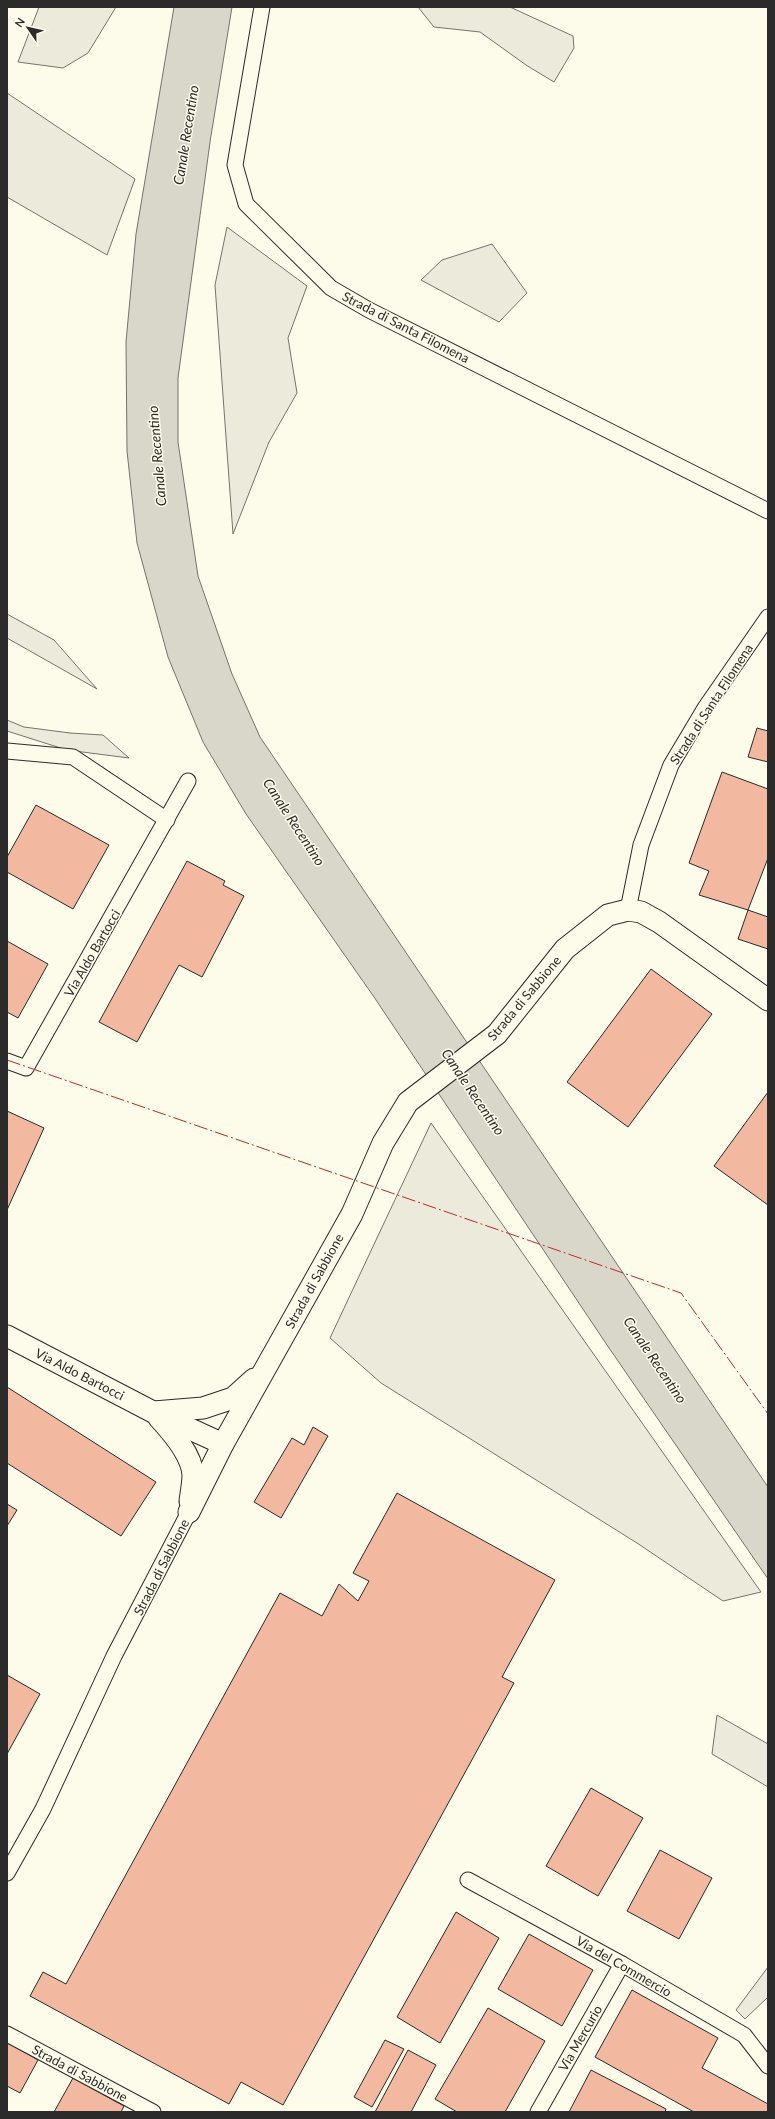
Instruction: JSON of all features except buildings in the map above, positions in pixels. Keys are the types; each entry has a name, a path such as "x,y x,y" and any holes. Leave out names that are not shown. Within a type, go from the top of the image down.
{"main road":[{"name":"Strada di Sabbione","path":"189,1512 223,1444 352,1214 384,1143 408,1102 424,1088 497,1034 564,949 608,915 628,910 641,912 660,922 768,1000"},
{"name":"Via Aldo Bartocci","path":"7,1336 153,1412 223,1444"},
{"path":"153,1412 203,1408 233,1398 268,1365"},
{"name":"Via Aldo Bartocci","path":"153,1412 174,1434 186,1454 193,1474 189,1512"}],"street":[{"name":"Strada di Santa Filomena","path":"262,7 235,165 246,204 268,227 331,288 768,511"},
{"name":"Strada di Santa Filomena","path":"628,910 641,845 671,765 705,708 768,617"},
{"path":"7,752 74,757 167,820"},
{"name":"Via Aldo Bartocci","path":"7,1061 26,1068 188,781"},
{"name":"Strada di Sabbione","path":"7,1873 44,1809 114,1656 189,1512"},
{"name":"Via del Commercio","path":"468,1880 622,1964 744,2035 768,2066"},
{"name":"Via Mercurio","path":"538,2112 622,1964"},
{"name":"Strada di Sabbione","path":"7,2034 153,2112"}],"shaded area":[{"path":"39,7 116,7 88,53 63,68 18,62"},
{"path":"418,7 510,7 573,36 574,48 554,82 526,65 480,32 434,27"},
{"path":"7,93 135,179 107,255 7,197"},
{"path":"227,227 307,286 288,338 297,393 269,442 233,534 215,285"},
{"path":"492,244 527,293 499,322 421,280 442,260"},
{"path":"7,614 54,640 97,689 7,638"},
{"path":"7,720 24,727 70,733 103,735 129,758 67,750 7,731"},
{"path":"431,1123 761,1592 723,1601 637,1543 381,1383 330,1338"},
{"path":"717,1715 768,1744 768,1787 712,1754"},
{"path":"768,1967 768,1997 745,2019 736,2010"}],"water":[{"name":"Canale Recentino","path":"174,7 232,7 210,142 178,378 178,442 198,576 232,674 260,737 768,1487 768,1579 607,1345 374,997 246,814 203,742 168,657 137,543 127,451 126,342 136,234"}],"power":[{"path":"7,1060 681,1293 768,1414"}]}
